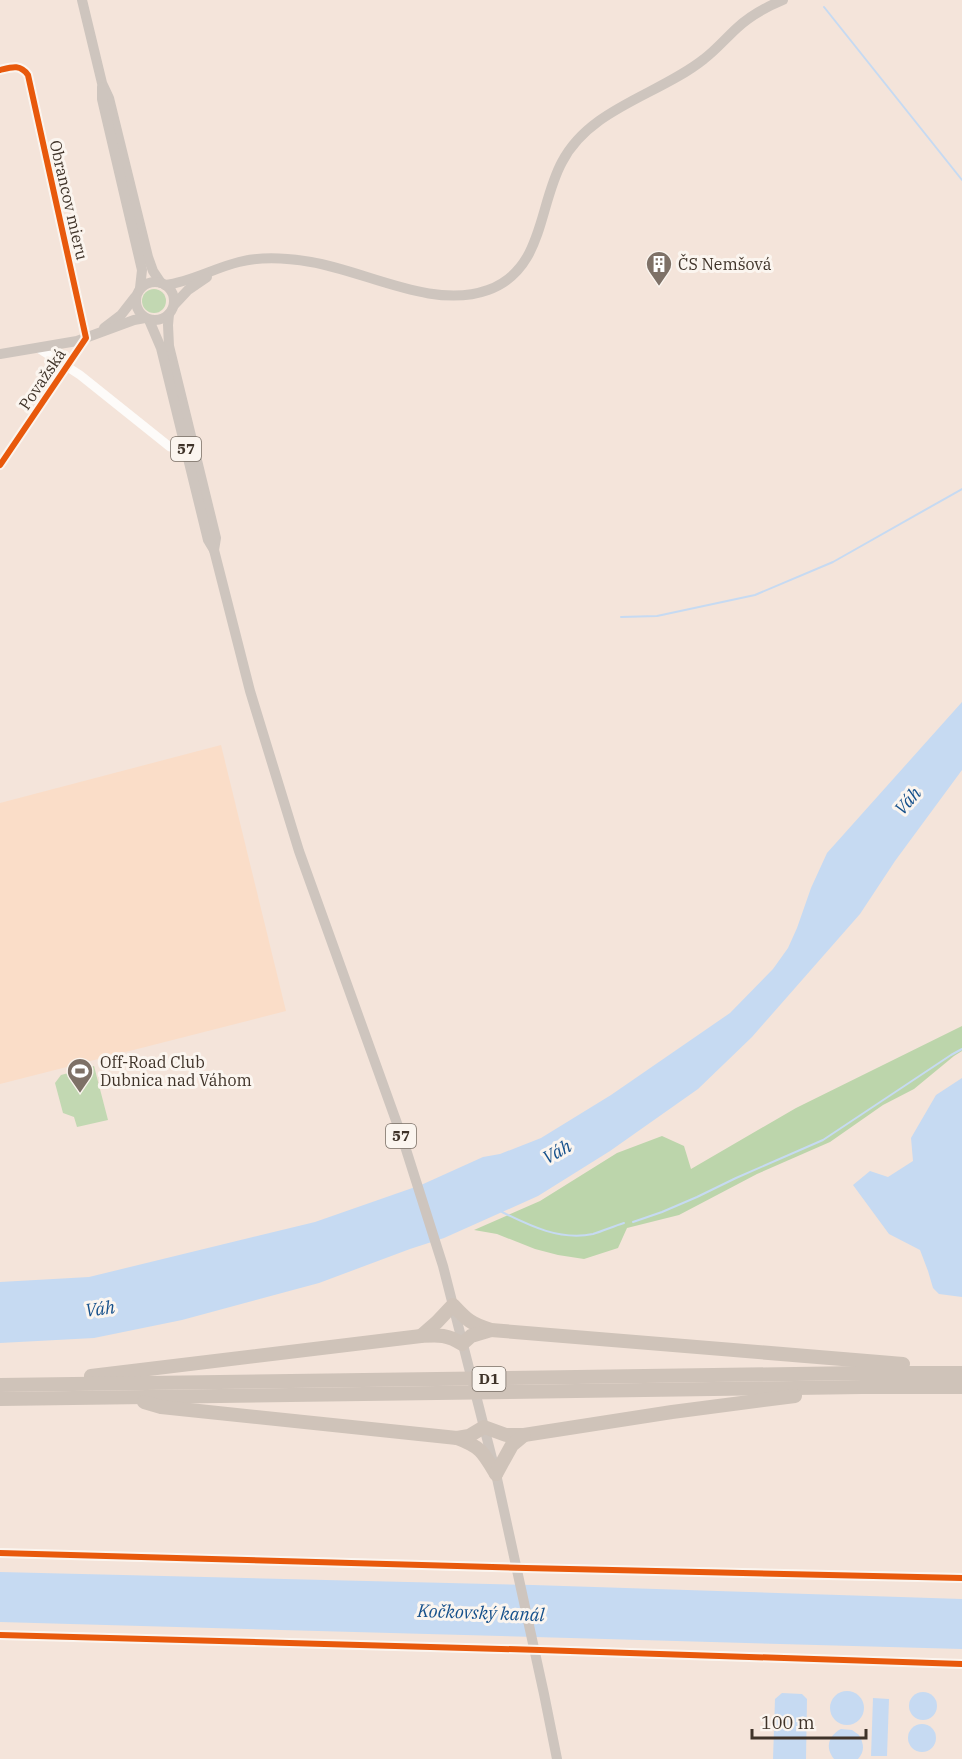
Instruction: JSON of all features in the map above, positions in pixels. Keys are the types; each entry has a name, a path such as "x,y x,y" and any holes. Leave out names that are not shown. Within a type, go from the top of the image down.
{"highway":[{"path":"421,1336 437,1322 452,1302 467,1321 491,1330 929,1366 957,1373"},
{"path":"26,1384 421,1336 452,1337 463,1347 471,1336 491,1330"},
{"name":"D1","path":"0,1385 957,1373"},
{"path":"457,1438 470,1436 483,1423 506,1435 524,1435 672,1412 862,1387"},
{"name":"D1","path":"0,1399 862,1387 962,1388"},
{"path":"128,1397 161,1407 457,1438 480,1449 496,1474 512,1445 524,1435"}],"main road":[{"name":"57","path":"82,0 102,83 102,99 142,270 135,302 138,311 147,319 161,348 208,540 214,550 250,692 281,795 414,1173 452,1302 503,1504 557,1759"},
{"path":"90,337 121,315 150,282 163,284 184,281 240,261 294,260 450,296 479,293 503,283 517,271 532,249 557,171 566,154 579,138 612,113 703,60 748,19 783,0"},
{"name":"57","path":"102,83 110,98 148,257 153,271 171,291 169,346 216,538 214,550"},
{"path":"0,354 90,337 134,320 162,319 188,290 220,268"}],"street":[{"name":"Obrancov mieru","path":"0,70 15,66 23,69 28,75 90,337"},
{"name":"Považská","path":"1,462 66,366 90,337"},
{"path":"38,348 112,400 170,447"},
{"path":"0,1553 962,1578"},
{"path":"0,1635 962,1664"}],"shaded area":[{"path":"221,745 286,1011 0,1084 0,803"}],"green space":[{"path":"154,289 159,290 165,296 165,306 159,312 154,313 149,312 143,306 142,301 143,296 149,290"},
{"path":"962,1026 962,1051 914,1089 883,1105 830,1142 757,1174 679,1215 627,1228 618,1248 584,1259 535,1249 497,1234 474,1230 540,1201 617,1153 662,1136 684,1146 691,1169 796,1108"},
{"name":"Off-Road Club Dubnica nad Váhom","path":"94,1066 108,1120 77,1127 74,1117 63,1113 55,1083 61,1075"}],"water":[{"name":"Váh","path":"962,702 962,770 895,861 860,914 752,1037 698,1089 610,1151 538,1196 444,1238 319,1283 182,1320 94,1338 0,1343 0,1282 89,1277 315,1222 421,1185 483,1157 500,1154 541,1138 611,1095 730,1013 773,969 788,948 827,853"},
{"path":"962,1078 962,1297 939,1294 933,1288 920,1250 889,1234 853,1185 870,1171 888,1177 913,1161 911,1138 936,1095"},
{"name":"Kočkovský kanál","path":"0,1572 533,1585 962,1599 962,1649 0,1622"},
{"path":"847,1691 859,1696 864,1708 859,1720 847,1725 835,1720 830,1708 835,1696"},
{"path":"923,1692 933,1696 937,1706 933,1716 923,1720 913,1716 909,1706 913,1696"},
{"path":"782,1693 802,1694 807,1699 806,1759 773,1759 775,1699"},
{"path":"873,1698 889,1699 887,1756 871,1756"},
{"path":"922,1724 932,1728 936,1738 932,1748 922,1752 912,1748 908,1738 912,1728"},
{"path":"841,1729 852,1730 859,1735 863,1747 858,1759 834,1759 831,1755 829,1742 833,1735"}],"waterway":[{"path":"824,7 962,180"},
{"path":"621,617 657,616 755,595 833,562 962,489"},
{"path":"633,1222 697,1197 823,1140 962,1049"},
{"path":"502,1212 546,1231 569,1235 593,1234 624,1223"}],"cycle path":[{"path":"0,70 19,68 28,75 86,338 0,465"},
{"path":"0,1553 962,1578"},
{"path":"0,1635 962,1664"}],"place":[{"name":"ČS Nemšová","path":"659,287"},
{"name":"Off-Road Club Dubnica nad Váhom","path":"80,1094"}]}
